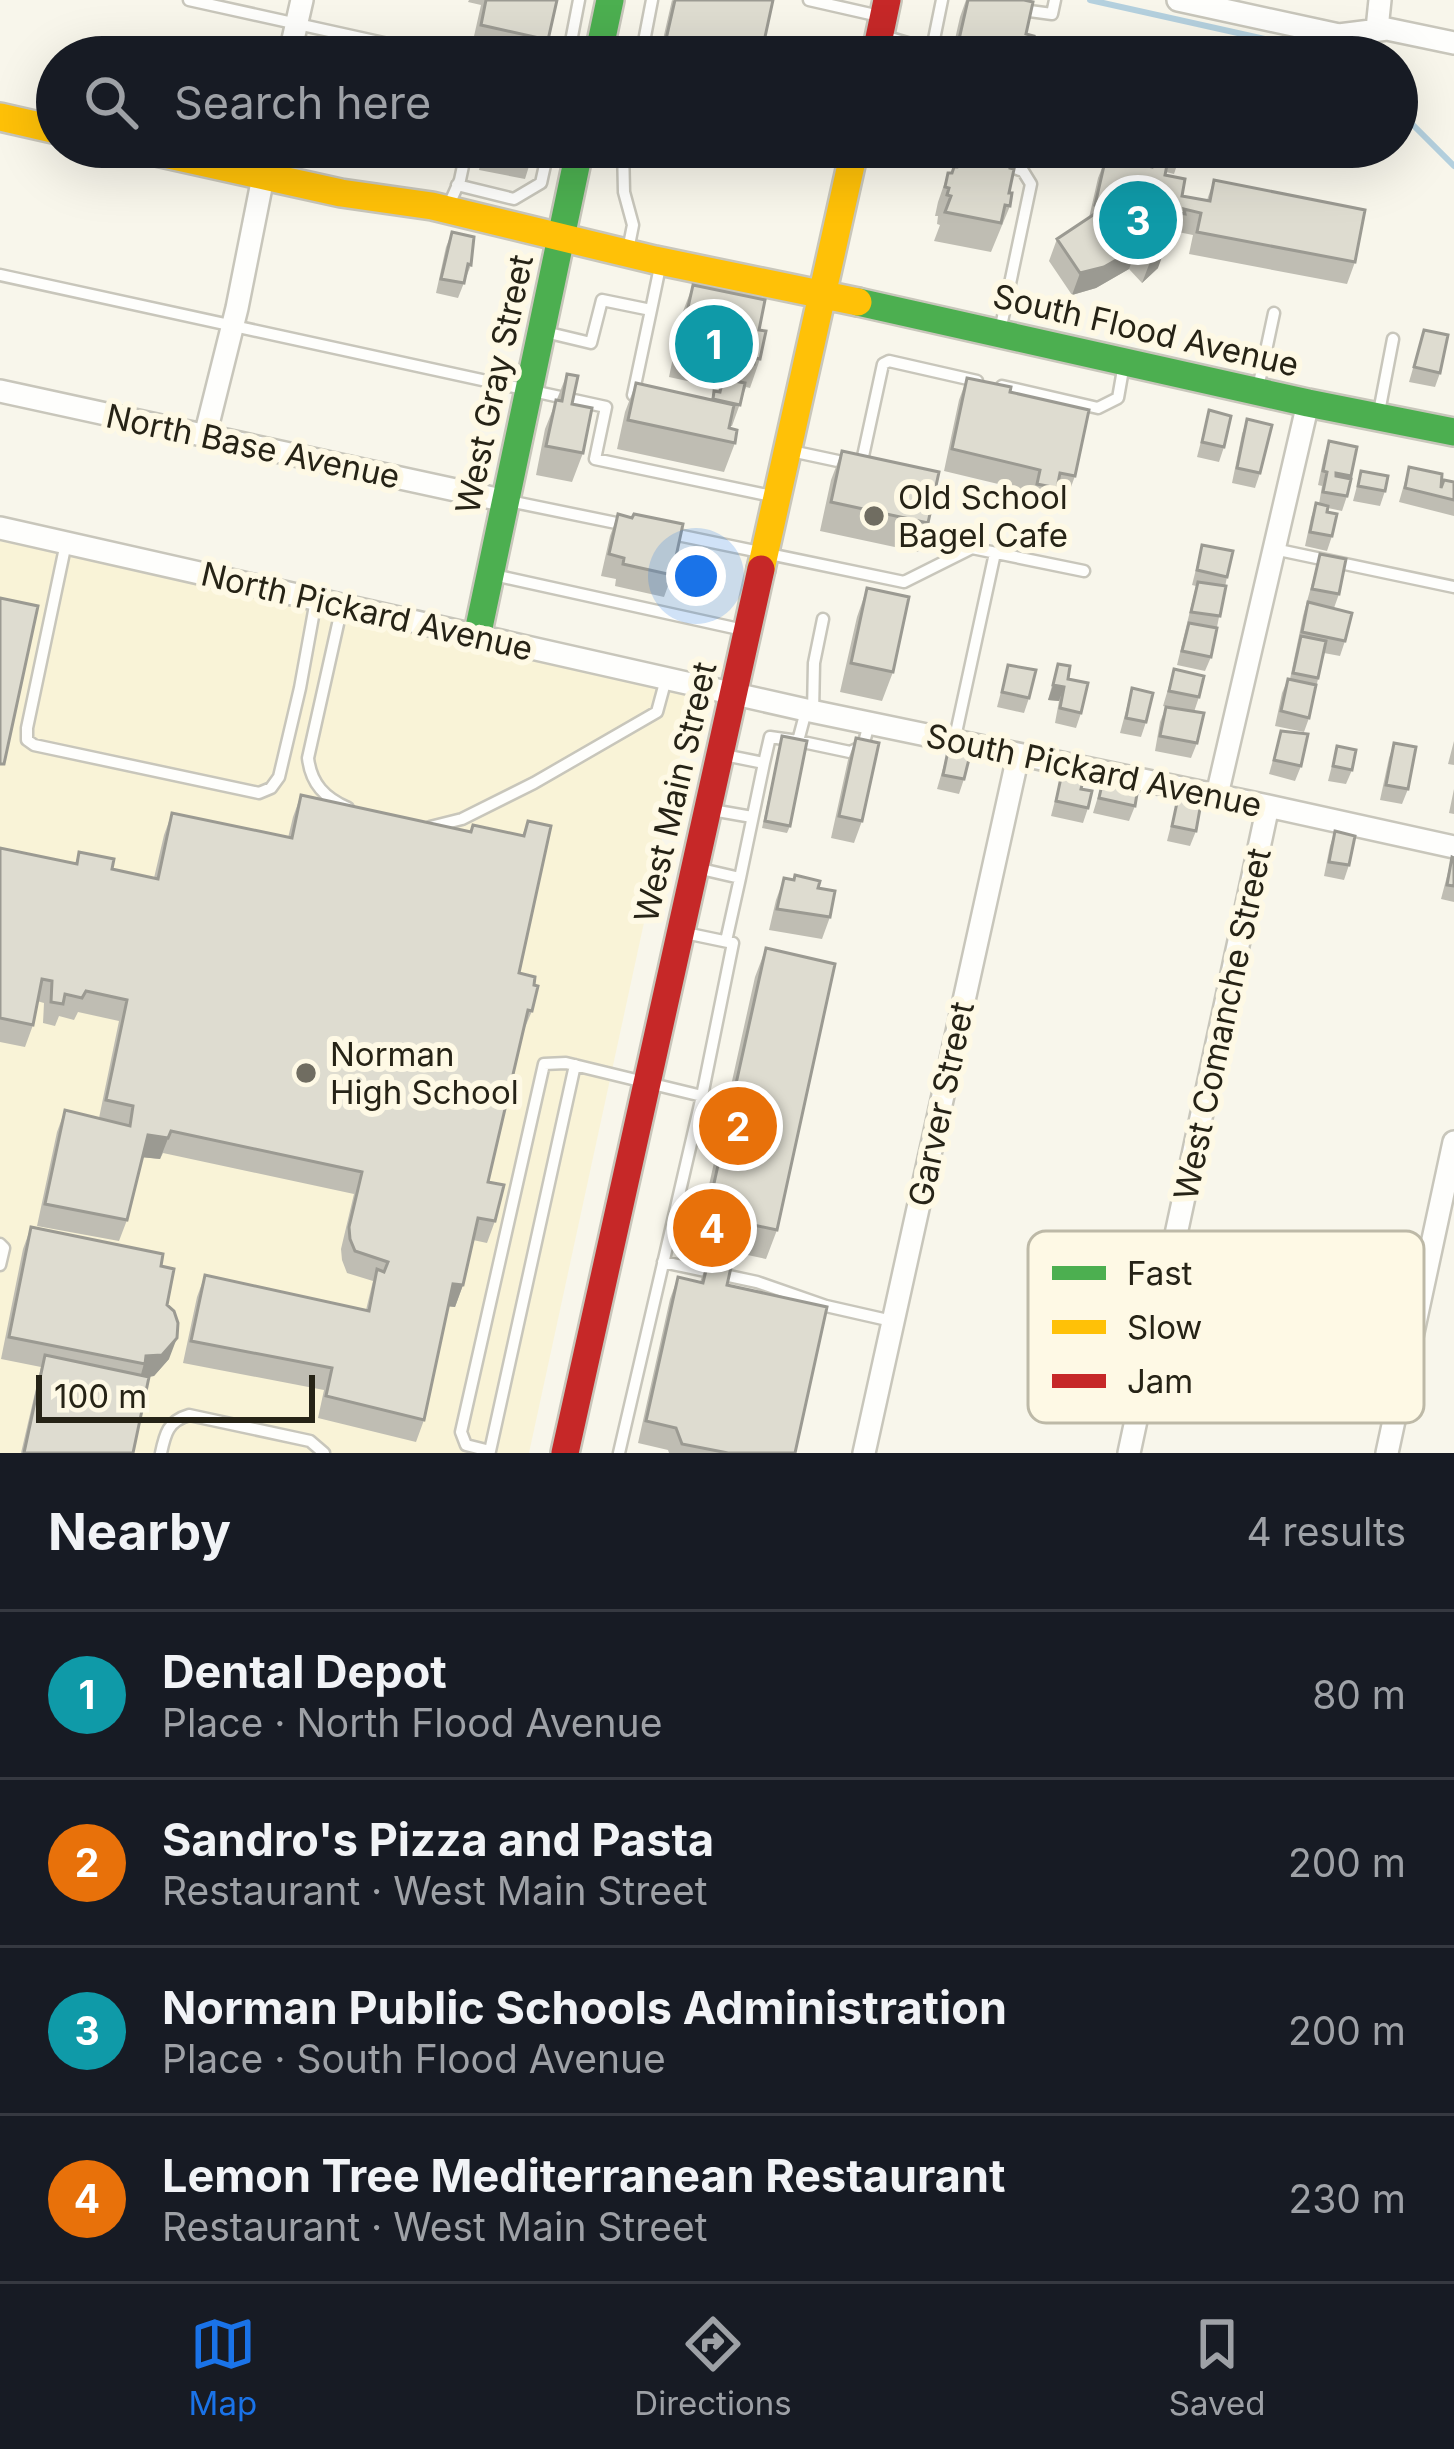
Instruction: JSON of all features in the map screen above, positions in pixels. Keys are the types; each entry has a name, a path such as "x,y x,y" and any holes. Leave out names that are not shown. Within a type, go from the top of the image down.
{"main road":[{"path":"0,117 36,125"},
{"name":"South Flood Avenue","path":"227,168 341,193 452,197 562,238 627,254 1454,432"},
{"name":"West Gray Street","path":"477,637 531,406 576,168"},
{"name":"West Main Street","path":"565,1453 851,168"}],"street":[{"path":"1178,0 1339,34 1376,29 1412,36"},
{"path":"1376,29 1380,0"},
{"path":"1418,37 1454,44"},
{"path":"205,436 265,168"},
{"name":"North Base Avenue","path":"0,391 506,501"},
{"path":"1217,796 1308,403"},
{"name":"North Pickard Avenue","path":"0,528 734,694"},
{"name":"South Pickard Avenue","path":"734,694 1454,847"},
{"name":"Garver Street","path":"864,1453 1018,756"},
{"name":"West Comanche Street","path":"1177,1231 1268,806"},
{"path":"1424,1281 1454,1142"},
{"name":"West Comanche Street","path":"1130,1453 1136,1423"},
{"path":"1387,1453 1393,1423"}],"lane":[{"path":"188,0 299,11 379,36"},
{"path":"572,36 579,0"},
{"path":"644,36 652,0"},
{"path":"809,0 881,27"},
{"path":"935,36 943,0"},
{"path":"1017,8 1052,14 1055,0"},
{"path":"575,21 607,13"},
{"path":"461,168 452,197 514,199 541,183 544,168"},
{"path":"623,168 633,225 627,254"},
{"path":"1000,334 1030,184 1018,168"},
{"path":"633,397 662,262"},
{"path":"0,275 232,326 531,406 607,407 595,458 778,497"},
{"path":"542,331 591,343 602,300 651,310"},
{"path":"1258,391 1274,313"},
{"path":"1378,417 1393,339"},
{"path":"788,450 852,464 862,461 883,364 889,361 1097,408 1118,398 1125,361"},
{"path":"584,423 602,426"},
{"path":"506,501 636,527"},
{"path":"657,531 904,583 972,548 1084,571"},
{"path":"66,543 27,728 27,740 34,745 259,794 271,788 279,777 316,600"},
{"path":"1274,549 1454,587"},
{"path":"954,742 995,553"},
{"path":"490,574 748,631"},
{"path":"342,606 308,758 316,786 354,811"},
{"path":"798,741 809,711 823,619"},
{"path":"424,827 462,819 657,712 666,679"},
{"path":"726,941 770,737 850,752 863,746 869,724"},
{"path":"721,754 764,763"},
{"path":"708,809 752,817"},
{"path":"695,868 740,878"},
{"path":"619,1453 733,943 681,932"},
{"path":"575,1065 494,1452 466,1444 461,1432 544,1064 575,1065 702,1096"},
{"path":"0,1244 4,1248 0,1265"},
{"path":"664,1262 757,1282 826,1306 893,1321"},
{"path":"161,1453 168,1427 189,1415 310,1441 324,1453"}],"shaded area":[{"name":"Norman High School","path":"0,541 694,692 529,1453 0,1453"}],"building":[{"path":"486,0 557,0 549,36 481,25"},
{"path":"675,0 773,0 765,36 667,36"},
{"path":"968,0 1033,2 1026,34 1034,36 960,36"},
{"path":"954,168 1014,169 1010,206 1005,205 1001,223 945,212 951,196 945,187"},
{"path":"1103,168 1166,168 1165,175 1185,179 1182,196 1210,201 1214,180 1365,210 1355,262 1197,232 1201,213 1184,209 1185,214 1162,210 1151,230 1166,246 1150,262 1137,248 1104,267 1080,273 1057,239 1105,207 1095,205"},
{"path":"452,232 474,237 464,283 441,279"},
{"path":"693,285 765,300 759,330 766,331 760,359 755,358 754,364 679,348"},
{"path":"1424,330 1448,335 1440,373 1414,367"},
{"path":"567,374 578,376 572,404 592,408 583,453 546,446"},
{"path":"967,378 1089,410 1075,476 1060,473 1057,488 1037,484 1040,470 952,449"},
{"path":"723,379 745,383 740,405 713,399"},
{"path":"636,383 734,405 729,428 737,430 735,443 628,420"},
{"path":"1209,410 1231,416 1224,447 1202,442"},
{"path":"1247,419 1272,425 1260,473 1237,468"},
{"path":"1329,441 1357,447 1351,476 1336,473 1351,479 1347,496 1323,492"},
{"path":"842,451 939,472 928,523 831,502"},
{"path":"1409,467 1442,474 1441,488 1444,480 1454,482 1454,500 1405,488"},
{"path":"1361,471 1388,476 1385,491 1358,486"},
{"path":"1316,503 1337,514 1332,536 1310,532"},
{"path":"618,514 683,524 672,575 623,564 624,558 609,554"},
{"path":"1202,545 1233,551 1227,577 1197,570"},
{"path":"1320,554 1346,559 1339,594 1312,589"},
{"path":"1198,582 1226,586 1220,616 1191,612"},
{"path":"867,588 909,597 893,672 851,663"},
{"path":"0,598 38,606 4,764 0,764"},
{"path":"1308,602 1352,613 1345,641 1302,632"},
{"path":"1189,623 1217,628 1211,657 1182,651"},
{"path":"1301,636 1326,641 1318,678 1293,673"},
{"path":"1058,664 1070,666 1068,679 1088,683 1081,713 1060,708 1064,687 1053,685"},
{"path":"1008,665 1036,670 1029,698 1002,692"},
{"path":"1174,669 1204,676 1199,697 1169,691"},
{"path":"1288,679 1316,685 1309,718 1281,711"},
{"path":"1132,688 1153,693 1146,722 1126,718"},
{"path":"1166,707 1204,713 1197,743 1160,736"},
{"path":"1281,731 1308,734 1301,766 1274,760"},
{"path":"782,736 807,741 790,826 765,821"},
{"path":"856,738 879,743 862,821 839,816"},
{"path":"1394,743 1416,747 1408,789 1386,785"},
{"path":"1337,746 1356,750 1352,770 1333,766"},
{"path":"948,751 970,755 964,779 943,775"},
{"path":"1062,773 1084,777 1081,789 1092,791 1088,808 1056,801"},
{"path":"1103,780 1138,788 1135,806 1099,798"},
{"path":"301,795 471,832 473,825 524,836 528,821 551,826 519,973 535,977 538,986 532,1011 528,1010 488,1182 504,1185 495,1221 478,1218 463,1285 453,1284 424,1420 326,1396 332,1368 191,1341 205,1275 369,1311 377,1269 384,1272 388,1262 355,1251 350,1239 362,1172 171,1131 168,1138 148,1135 127,1220 45,1204 65,1110 130,1126 133,1106 106,1100 127,1000 86,991 82,998 65,994 63,1004 51,1002 52,981 42,979 33,1025 0,1018 0,848 77,864 79,852 114,859 112,869 158,879 172,813 292,838"},
{"path":"1178,798 1201,803 1196,831 1172,826"},
{"path":"1335,831 1355,836 1349,865 1329,862"},
{"path":"1454,858 1454,886 1447,885"},
{"path":"795,875 820,881 818,888 835,891 830,917 777,909 784,878 794,880"},
{"path":"766,948 835,964 777,1230 707,1215"},
{"path":"31,1227 163,1254 161,1266 174,1269 167,1305 178,1323 177,1338 162,1355 146,1356 145,1364 9,1337"},
{"path":"709,1258 732,1263 727,1285 827,1307 795,1453 728,1453 682,1444 676,1428 646,1421 678,1277 703,1283"},
{"path":"45,1355 149,1377 133,1453 24,1453"}],"waterway":[{"path":"1090,0 1251,36"},
{"path":"1418,130 1454,166"}],"traffic: fast":[{"path":"602,36 610,0"},
{"path":"477,637 576,168"},
{"path":"858,302 1454,432"}],"traffic: slow":[{"path":"0,117 36,125"},
{"path":"228,168 341,193 432,206 655,260 858,302"},
{"path":"761,569 850,168"}],"traffic: jam":[{"path":"879,36 887,0"},
{"path":"565,1453 761,569"}],"place":[{"name":"Norman Public Schools Administration","path":"1138,220"},
{"name":"Dental Depot","path":"714,344"},
{"name":"Old School Bagel Cafe","path":"874,516"},
{"name":"Norman High School","path":"306,1073"},
{"name":"Sandro's Pizza and Pasta","path":"738,1126"},
{"name":"Lemon Tree Mediterranean Restaurant","path":"712,1228"}]}
